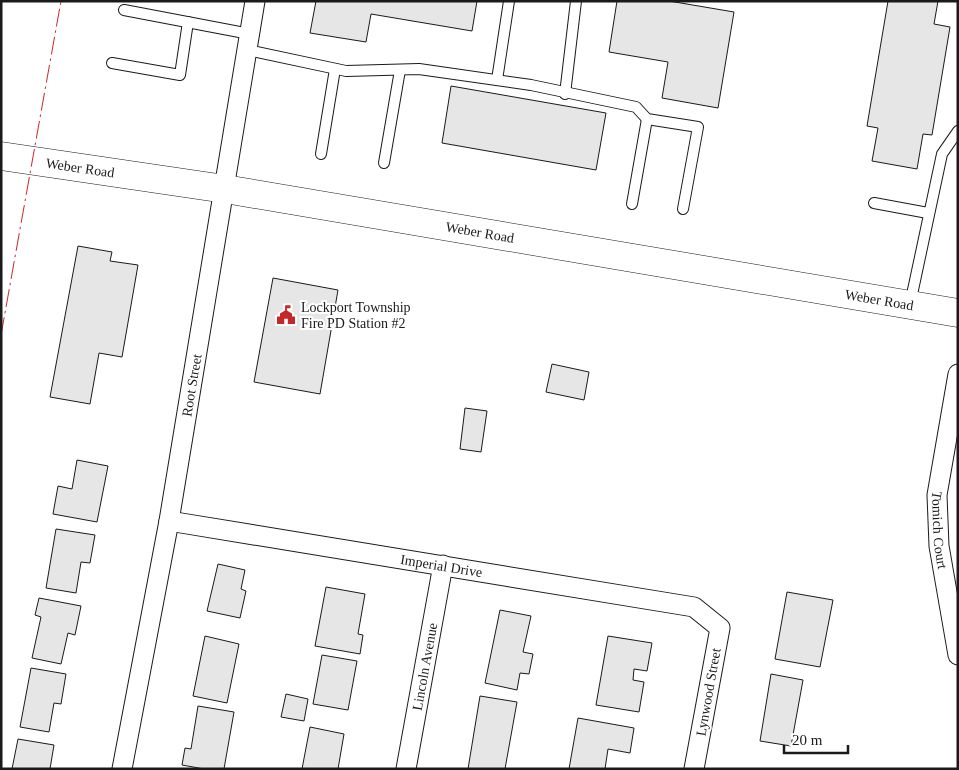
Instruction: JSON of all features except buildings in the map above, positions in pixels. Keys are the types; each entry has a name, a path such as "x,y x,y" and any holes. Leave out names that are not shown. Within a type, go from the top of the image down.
{"main road":[{"name":"Weber Road","path":"1,156 225,189 958,313"}],"street":[{"name":"Root Street","path":"122,769 169,521 256,1"},
{"name":"Tomich Court","path":"958,374 937,495 939,546 958,655"},
{"name":"Imperial Drive","path":"169,521 694,607 710,619"},
{"name":"Lincoln Avenue","path":"406,769 443,565"},
{"name":"Lynwood Street","path":"694,769 720,628 710,619"}],"lane":[{"path":"497,80 509,1"},
{"path":"565,94 576,1"},
{"path":"124,10 188,22 335,69 346,71 419,69 532,85 565,94 636,107 647,119 698,127 683,209"},
{"path":"112,63 180,75 188,22"},
{"path":"321,154 335,69"},
{"path":"384,162 400,70"},
{"path":"632,204 647,119"},
{"path":"910,305 942,154 958,131"},
{"path":"874,203 928,213"}],"power":[{"path":"1,335 61,1"}],"place":[{"name":"Lockport Township Fire PD Station #2","path":"286,315"}]}
